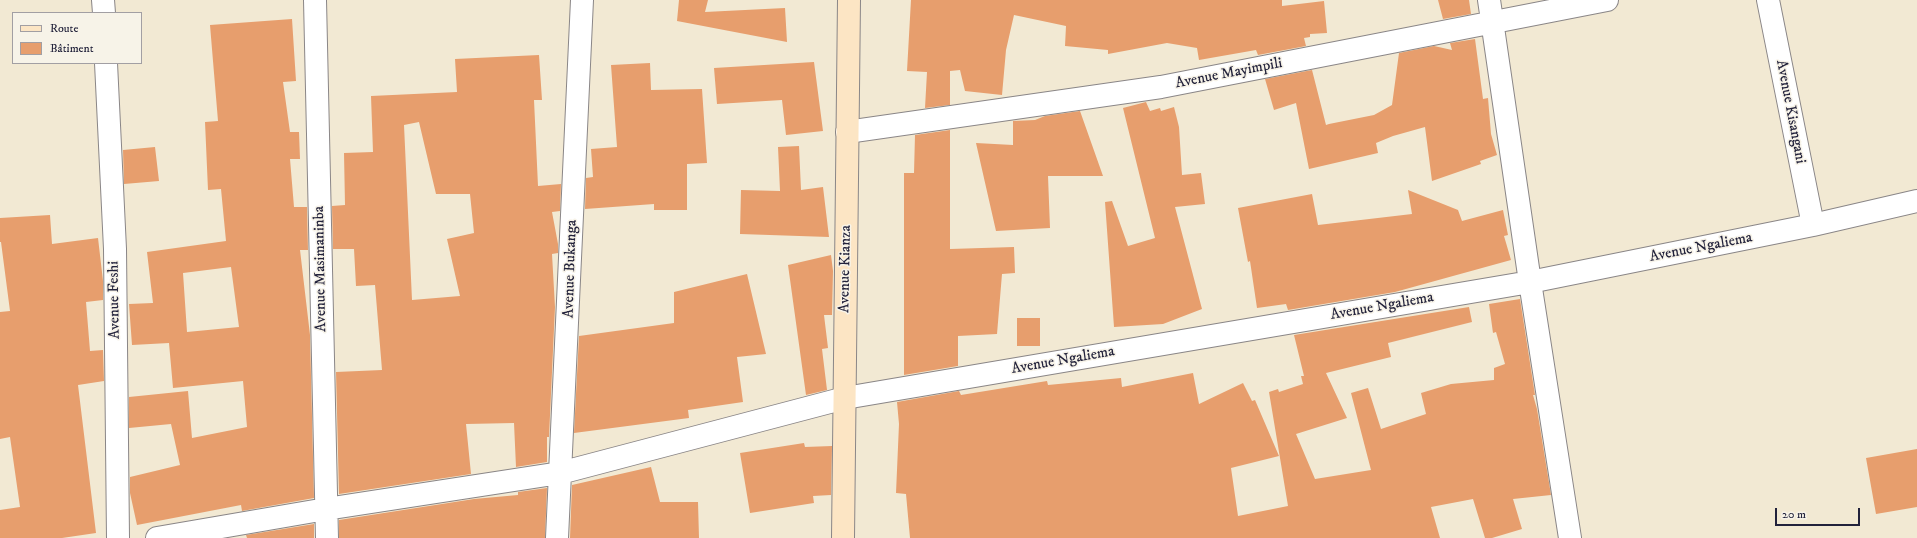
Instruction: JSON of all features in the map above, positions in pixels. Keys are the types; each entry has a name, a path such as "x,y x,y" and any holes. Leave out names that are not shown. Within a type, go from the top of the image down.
{"street":[{"path":"103,0 104,12"},
{"name":"Avenue Masimaninba","path":"315,0 327,538"},
{"name":"Avenue Bukanga","path":"557,538 568,341 582,0"},
{"name":"Avenue Kianza","path":"843,538 849,0"},
{"path":"1489,0 1530,282 1570,538"},
{"name":"Avenue Mayimpili","path":"847,132 1161,87 1493,24 1607,0"},
{"name":"Avenue Kisangani","path":"1768,0 1813,225"},
{"name":"Avenue Feshi","path":"106,64 115,249 118,538"},
{"name":"Avenue Ngaliema","path":"157,538 326,508 560,473 845,398 1530,282 1813,225 1917,201"}],"building":[{"path":"679,0 708,0 705,12 785,8 787,42 677,21"},
{"path":"911,0 1282,0 1282,6 1324,1 1327,33 1310,34 1310,37 1304,38 1306,46 1258,55 1256,50 1199,60 1197,48 1167,43 1108,54 1108,50 1065,46 1066,26 1014,15 1006,50 1002,95 965,91 960,70 950,71 950,105 925,108 927,72 907,71"},
{"path":"1438,0 1469,0 1471,14 1443,19"},
{"path":"292,19 296,81 283,82 290,132 299,132 300,159 290,159 294,207 307,207 308,250 300,250 310,335 314,498 242,511 241,505 137,525 130,493 130,477 180,465 171,424 129,428 129,397 188,391 192,438 247,427 243,381 173,388 169,343 132,345 129,304 153,303 147,252 226,241 221,189 208,190 205,122 218,121 210,25","holes":["231,267 239,327 187,332 183,273"]},
{"path":"1475,39 1483,99 1488,98 1491,134 1497,155 1480,161 1481,164 1432,181 1425,127 1393,136 1376,143 1378,153 1309,169 1296,103 1274,110 1265,79 1312,70 1326,125 1374,115 1392,105 1399,53 1434,46 1452,50 1450,43"},
{"path":"539,55 542,100 534,100 538,186 561,184 560,211 552,212 558,244 558,253 552,254 555,307 549,437 547,437 547,462 516,467 514,423 466,424 471,474 339,494 336,372 382,370 375,285 356,286 354,249 333,249 332,206 345,205 344,153 373,152 371,96 457,92 455,59","holes":["419,122 436,194 470,194 474,233 447,239 460,296 412,300 404,125"]},
{"path":"814,62 823,131 786,135 782,100 717,104 714,68"},
{"path":"650,63 651,90 702,89 707,163 687,164 687,210 654,210 654,204 585,209 586,178 593,177 591,149 617,147 611,65"},
{"path":"1146,102 1150,111 1160,108 1161,111 1174,107 1179,127 1182,175 1201,173 1205,204 1175,207 1202,309 1163,324 1114,327 1105,202 1112,201 1128,246 1155,238 1123,108"},
{"path":"1080,111 1103,176 1048,176 1050,228 996,231 976,143 1013,145 1013,121 1035,120 1045,116"},
{"path":"950,130 950,249 1014,247 1015,273 1002,274 997,334 958,336 958,366 904,375 904,173 914,173 915,135"},
{"path":"799,146 801,190 823,187 829,237 740,234 741,190 780,191 778,147"},
{"path":"155,147 159,181 124,184 123,150"},
{"path":"1408,190 1458,210 1462,221 1503,210 1508,235 1504,236 1511,260 1395,292 1288,310 1286,304 1257,308 1250,261 1248,262 1238,208 1312,194 1318,225 1412,214"},
{"path":"50,215 52,244 98,238 103,281 103,300 86,302 90,351 103,350 104,381 78,385 96,533 62,538 0,538 0,510 20,507 10,437 0,439 0,312 10,311 0,242 0,218"},
{"path":"831,255 833,271 832,315 824,315 828,348 822,349 827,390 806,395 788,265"},
{"path":"747,274 766,354 737,357 743,402 688,410 689,418 574,433 579,336 674,323 674,292"},
{"path":"1520,299 1535,395 1533,395 1537,409 1551,495 1513,499 1522,529 1492,538 1485,538 1473,499 1431,507 1440,538 910,538 906,494 896,493 899,424 897,402 959,391 961,395 1047,381 1048,385 1121,378 1122,387 1193,373 1199,404 1243,383 1252,401 1255,400 1279,456 1231,468 1238,516 1288,506 1269,392 1278,389 1279,392 1303,384 1301,376 1304,376 1294,335 1469,307 1472,322 1388,343 1391,357 1326,373 1347,418 1296,434 1315,479 1371,470 1351,393 1368,388 1381,429 1426,414 1421,393 1451,384 1494,380 1494,368 1505,364 1496,332 1493,333 1489,304"},
{"path":"1017,318 1040,318 1040,346 1017,346"},
{"path":"804,443 805,447 832,446 831,495 813,496 814,503 750,513 740,453"},
{"path":"1917,449 1917,507 1876,514 1866,458"},
{"path":"651,467 660,502 698,502 699,538 570,538 572,485"},
{"path":"547,488 545,538 339,538 339,520 474,499 518,495 518,492"},
{"path":"314,524 314,538 247,538 246,535"}]}
